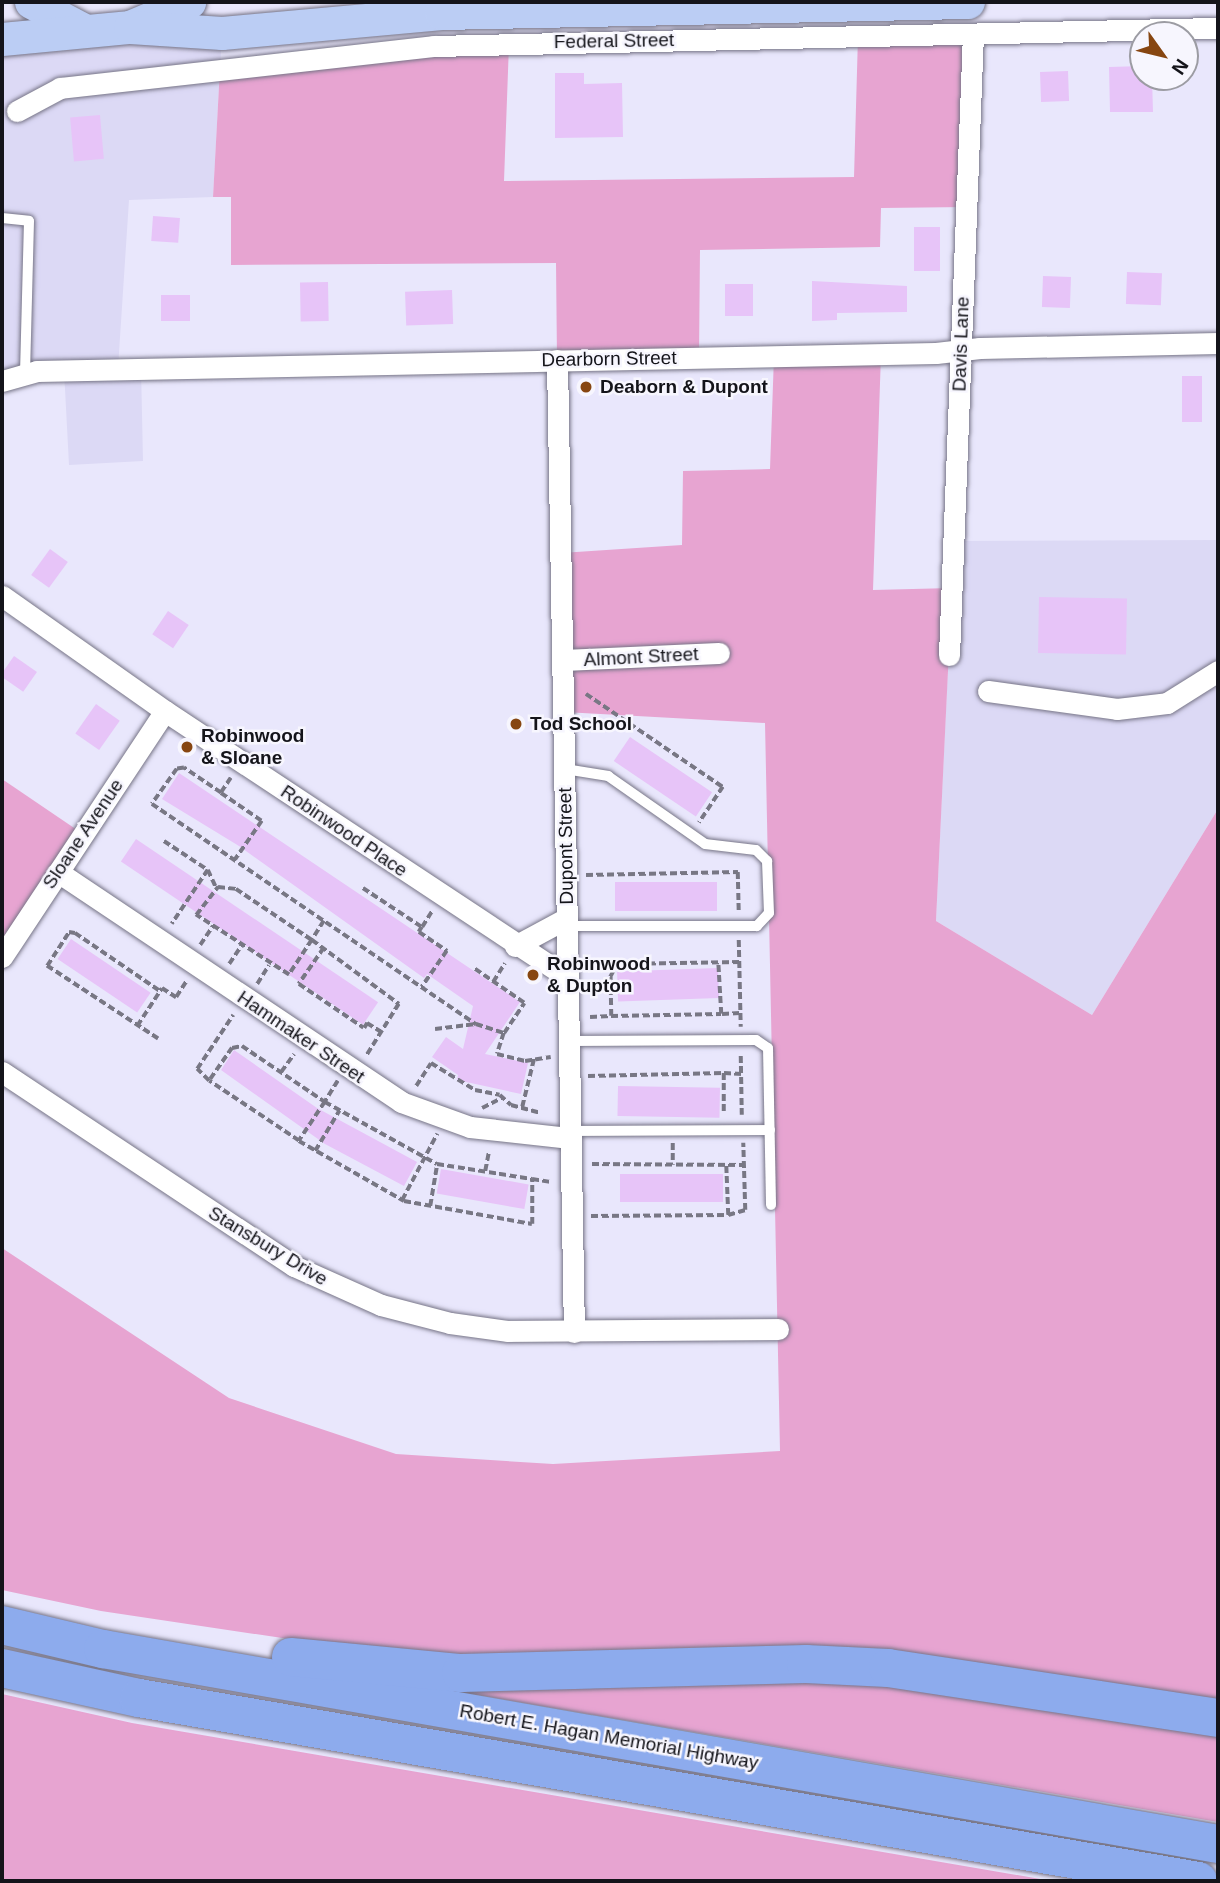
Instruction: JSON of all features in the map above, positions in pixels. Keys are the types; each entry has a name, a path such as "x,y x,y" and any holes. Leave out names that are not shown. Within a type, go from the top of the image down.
{"highway":[{"name":"Robert E. Hagan Memorial Highway","path":"2,1625 103,1649 1218,1844"},
{"path":"103,1649 221,1645 316,1661 461,1673 806,1664 888,1668 1218,1718"},
{"path":"2,1668 139,1698 1198,1881"}],"main road":[{"path":"31,2 84,30"},
{"path":"130,27 189,2"},
{"path":"2,39 130,27 222,33 441,13 970,18"}],"street":[{"name":"Federal Street","path":"17,111 60,88 434,46 970,18 1218,28"},
{"name":"Davis Lane","path":"949,655 970,18"},
{"name":"Dearborn Street","path":"2,381 25,374 1218,343"},
{"name":"Dupont Street","path":"557,360 574,1332"},
{"name":"Robinwood Place","path":"2,596 165,711 515,946 568,978"},
{"name":"Almont Street","path":"563,660 719,653"},
{"path":"988,691 1116,709 1167,703 1218,671"},
{"name":"Sloane Avenue","path":"2,957 165,711"},
{"name":"Hammaker Street","path":"58,872 401,1102 460,1125 504,1134 570,1134"},
{"path":"515,946 567,922"},
{"name":"Stansbury Drive","path":"2,1072 259,1245 327,1283 381,1305 450,1323 574,1332 778,1328"}],"lane":[{"path":"2,218 29,221 25,374"},
{"path":"565,769 608,776 705,844 756,850 766,860 769,913 757,926 567,922"},
{"path":"569,1041 756,1041 768,1048 771,1205"},
{"path":"570,1134 770,1130"}],"path":[{"path":"586,694 723,787 697,826 686,819"},
{"path":"235,860 262,821 184,768 177,769 152,804 476,1024 504,1033"},
{"path":"221,793 229,781"},
{"path":"164,841 208,870 217,887"},
{"path":"159,942 208,870"},
{"path":"566,875 738,872 745,1210 728,1215 572,1216"},
{"path":"217,887 196,915 284,975 324,921"},
{"path":"217,887 236,889 397,999 400,1008 355,1073"},
{"path":"363,888 422,927"},
{"path":"422,988 447,951 419,932 432,911"},
{"path":"158,1039 49,970 47,966 69,932 75,933 160,991 176,998 183,986"},
{"path":"324,948 299,984 364,1028 367,1023 383,1033"},
{"path":"718,962 721,1014"},
{"path":"611,1016 610,977 617,964 740,962"},
{"path":"473,968 524,1003 504,1033 497,1054 525,1061 552,1057"},
{"path":"137,1026 160,991"},
{"path":"590,1017 740,1013"},
{"path":"232,1017 197,1069 315,1152 402,1200 532,1224 532,1179"},
{"path":"435,1029 476,1024"},
{"path":"210,1079 232,1048 242,1046 339,1111 437,1164 554,1182"},
{"path":"281,1072 291,1057"},
{"path":"522,1108 534,1058"},
{"path":"416,1086 431,1063 475,1090 502,1098 522,1108 547,1114"},
{"path":"711,1119 724,1119 724,1073"},
{"path":"569,1077 742,1074"},
{"path":"299,1141 334,1087"},
{"path":"480,1110 502,1098"},
{"path":"315,1152 339,1111"},
{"path":"402,1200 434,1139"},
{"path":"673,1149 673,1165"},
{"path":"485,1171 489,1151"},
{"path":"570,1163 744,1165"},
{"path":"430,1206 437,1164"},
{"path":"726,1165 728,1215"}],"shaded area":[{"path":"222,33 213,197 129,200 118,368 141,368 143,461 69,465 64,370 2,381 2,39"},
{"path":"973,34 966,207 881,208 880,247 700,250 699,357 557,360 556,263 231,265 231,197 213,197 220,68 509,44 504,181 854,177 858,36"},
{"path":"881,354 873,590 952,588 936,921 1092,1015 1218,809 1218,1705 548,1658 389,1654 101,1611 2,1590 2,1248 229,1398 396,1454 553,1464 780,1451 765,723 564,712 561,553 682,545 683,471 770,469 774,356"},
{"path":"1218,540 1218,809 1092,1015 936,921 954,541"},
{"path":"2,779 83,834 2,957"},
{"path":"810,1674 1218,1730 1218,1822 437,1688"},
{"path":"2,1694 132,1723 1052,1881 2,1881"}],"building":[{"path":"1129,66 1129,91 1152,91 1153,112 1110,112 1109,67"},
{"path":"1068,71 1069,101 1041,102 1040,72"},
{"path":"555,73 584,73 584,84 622,83 623,137 555,138"},
{"path":"100,115 104,159 74,161 70,118"},
{"path":"153,216 180,218 178,243 151,241"},
{"path":"914,227 940,227 940,271 914,271"},
{"path":"1127,272 1162,273 1161,305 1126,304"},
{"path":"1043,276 1071,277 1070,308 1042,307"},
{"path":"812,281 907,286 907,312 837,313 837,320 812,321"},
{"path":"300,282 328,282 329,321 301,321"},
{"path":"725,284 753,284 753,316 725,316"},
{"path":"452,290 453,324 406,326 405,292"},
{"path":"161,295 190,295 190,321 161,321"},
{"path":"1182,376 1202,376 1202,422 1182,422"},
{"path":"50,549 68,562 49,588 31,575"},
{"path":"1039,597 1127,599 1126,655 1038,653"},
{"path":"168,611 189,625 173,648 152,634"},
{"path":"14,656 37,672 23,692 2,677"},
{"path":"96,704 120,721 99,750 75,733"},
{"path":"630,737 712,792 696,816 614,761"},
{"path":"179,773 520,1002 485,1054 528,1063 521,1094 457,1080 458,1075 432,1057 446,1037 463,1049 473,1006 427,974 424,978 239,846 162,799"},
{"path":"136,839 378,1002 363,1025 121,861"},
{"path":"615,882 717,882 717,911 615,911"},
{"path":"71,939 151,993 137,1013 58,959"},
{"path":"718,968 719,998 618,1002 617,972"},
{"path":"234,1050 317,1108 417,1162 404,1186 325,1144 221,1070"},
{"path":"618,1086 720,1088 719,1118 617,1116"},
{"path":"441,1169 529,1184 524,1209 437,1194"},
{"path":"620,1174 723,1174 723,1202 620,1202"}],"place":[{"name":"Deaborn & Dupont","path":"586,387"},
{"name":"Tod School","path":"516,724"},
{"name":"Robinwood & Sloane","path":"187,747"},
{"name":"Robinwood & Dupton","path":"533,975"}]}
